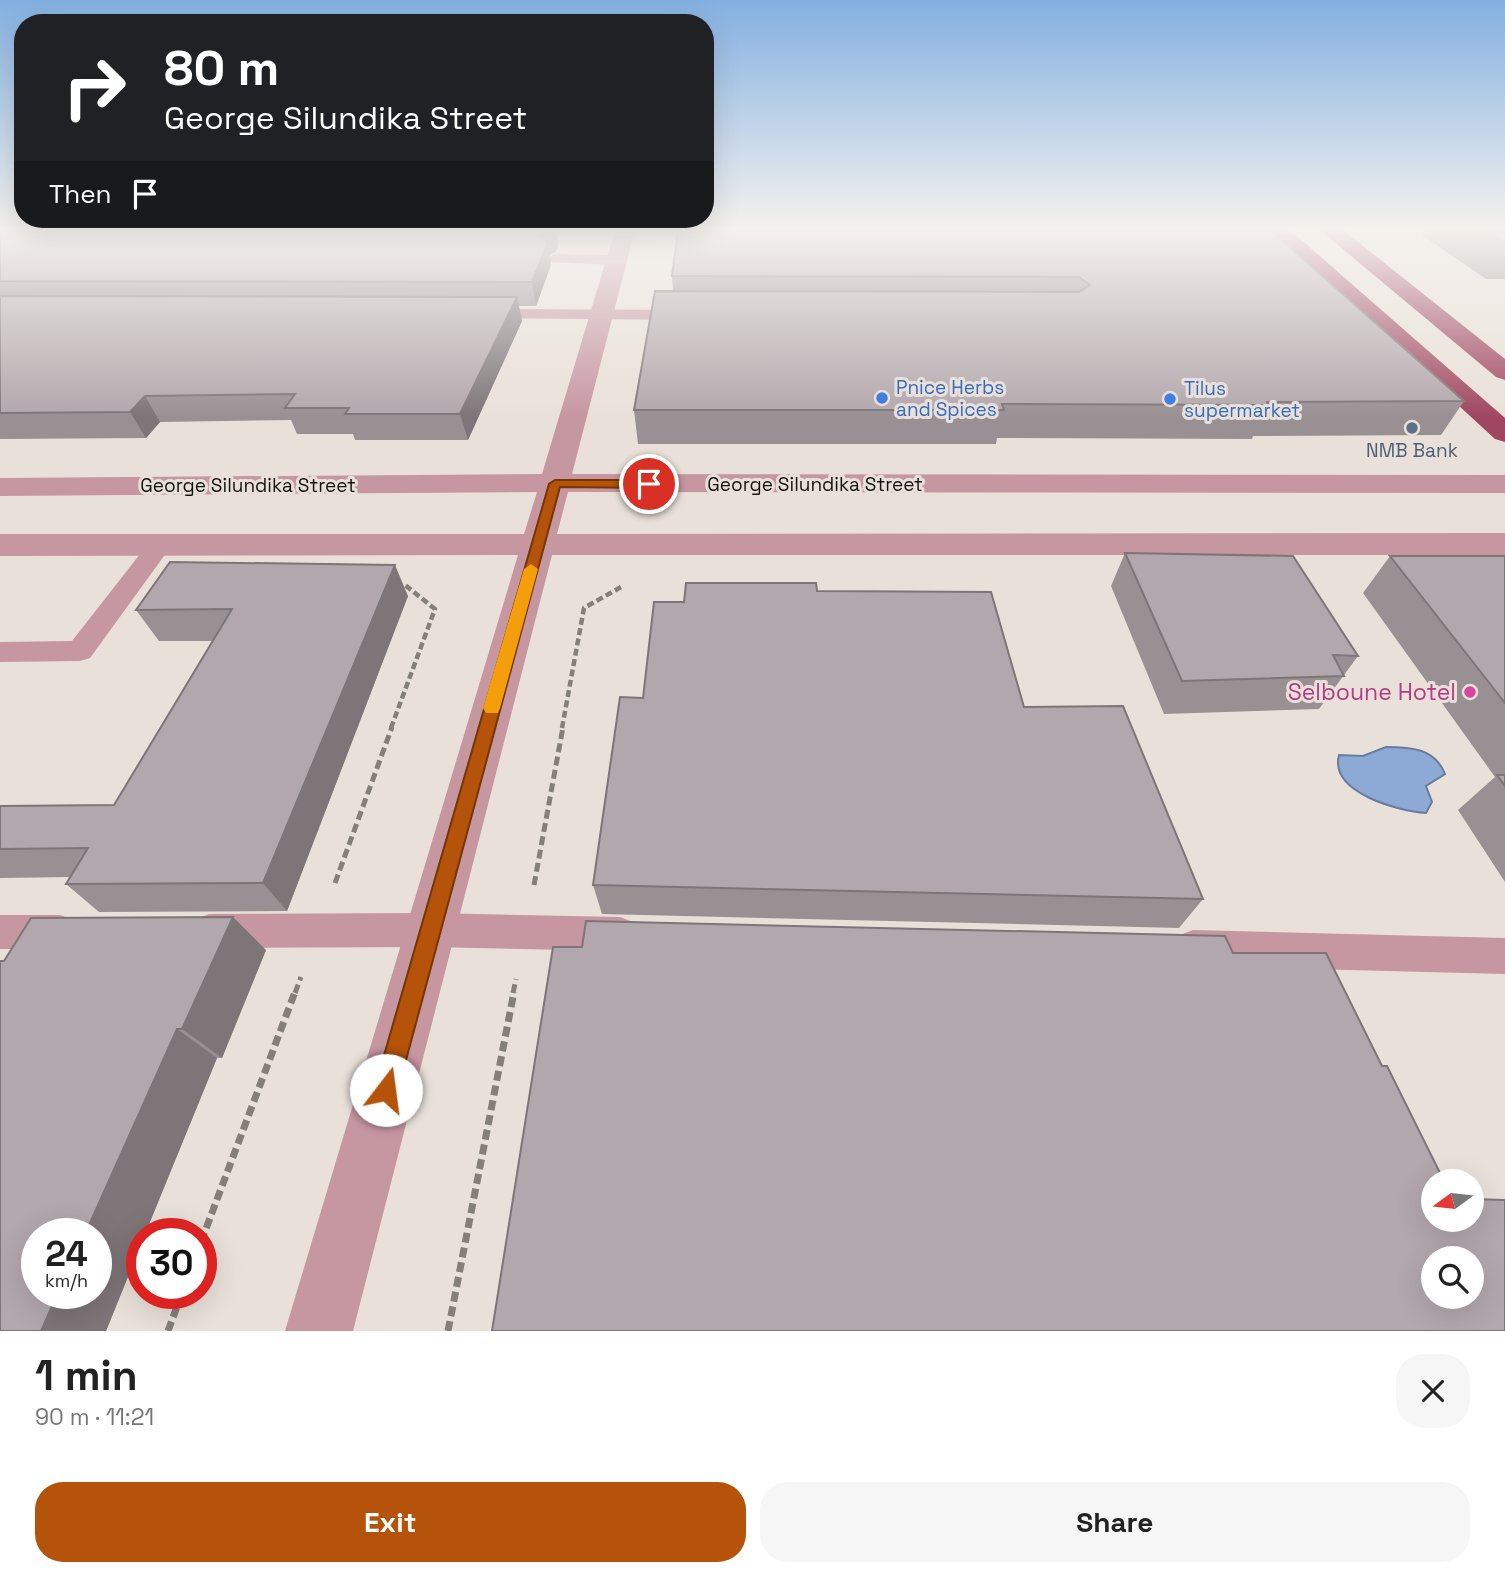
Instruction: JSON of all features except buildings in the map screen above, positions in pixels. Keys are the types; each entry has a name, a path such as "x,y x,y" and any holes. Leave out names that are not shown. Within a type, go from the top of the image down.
{"highway":[{"path":"1347,292 1505,433"},
{"path":"1407,292 1505,372"}],"street":[{"path":"319,1331 609,292"},
{"name":"George Silundika Street","path":"0,487 1505,484"},
{"path":"0,545 1505,544"}],"lane":[{"path":"460,314 707,315"},
{"path":"0,652 80,651 160,545"},
{"path":"180,931 431,930 652,935"},
{"path":"0,932 97,932"},
{"path":"1155,947 1505,956"}],"path":[{"path":"210,1218 435,610 396,578"},
{"path":"447,1331 526,932 584,608 626,584"},
{"path":"168,1331 176,1309"}],"water":[{"path":"1386,747 1421,751 1441,765 1445,774 1426,786 1432,802 1426,813 1369,798 1345,780 1339,768 1339,755 1363,756"}],"slow traffic":[{"path":"492,708 531,569"}],"place":[{"name":"Pnice Herbs and Spices","path":"882,398"},
{"name":"Tilus supermarket","path":"1170,399"},
{"name":"NMB Bank","path":"1412,428"},
{"name":"Selboune Hotel","path":"1470,692"}],"route":[{"path":"386,1090 555,484 649,484"}]}
